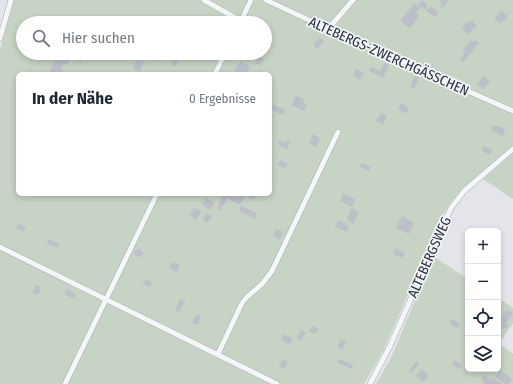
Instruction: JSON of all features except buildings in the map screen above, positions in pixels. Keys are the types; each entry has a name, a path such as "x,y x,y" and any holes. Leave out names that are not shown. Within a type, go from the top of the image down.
{"lane":[{"path":"0,38 11,0"},
{"path":"204,0 230,16"},
{"path":"243,16 251,0"},
{"name":"ALTEBERGS-ZWERCHGÄSSCHEN","path":"266,0 513,111"},
{"path":"328,29 353,0"},
{"path":"216,72 222,60"},
{"path":"218,354 242,303 262,284 272,271 338,132"},
{"name":"ALTEBERGSWEG","path":"370,384 390,346 451,208 464,192 513,149"},
{"path":"65,384 156,196"},
{"path":"0,247 277,384"}],"green space":[{"path":"14,0 513,0 513,147 461,190 446,209 383,351 364,384 0,384 0,49"},
{"path":"513,153 513,199 483,179"},
{"path":"433,256 465,277 465,372 501,372 501,345 513,354 513,384 376,384 392,356"},
{"path":"501,300 513,308 513,323 501,341"}]}
